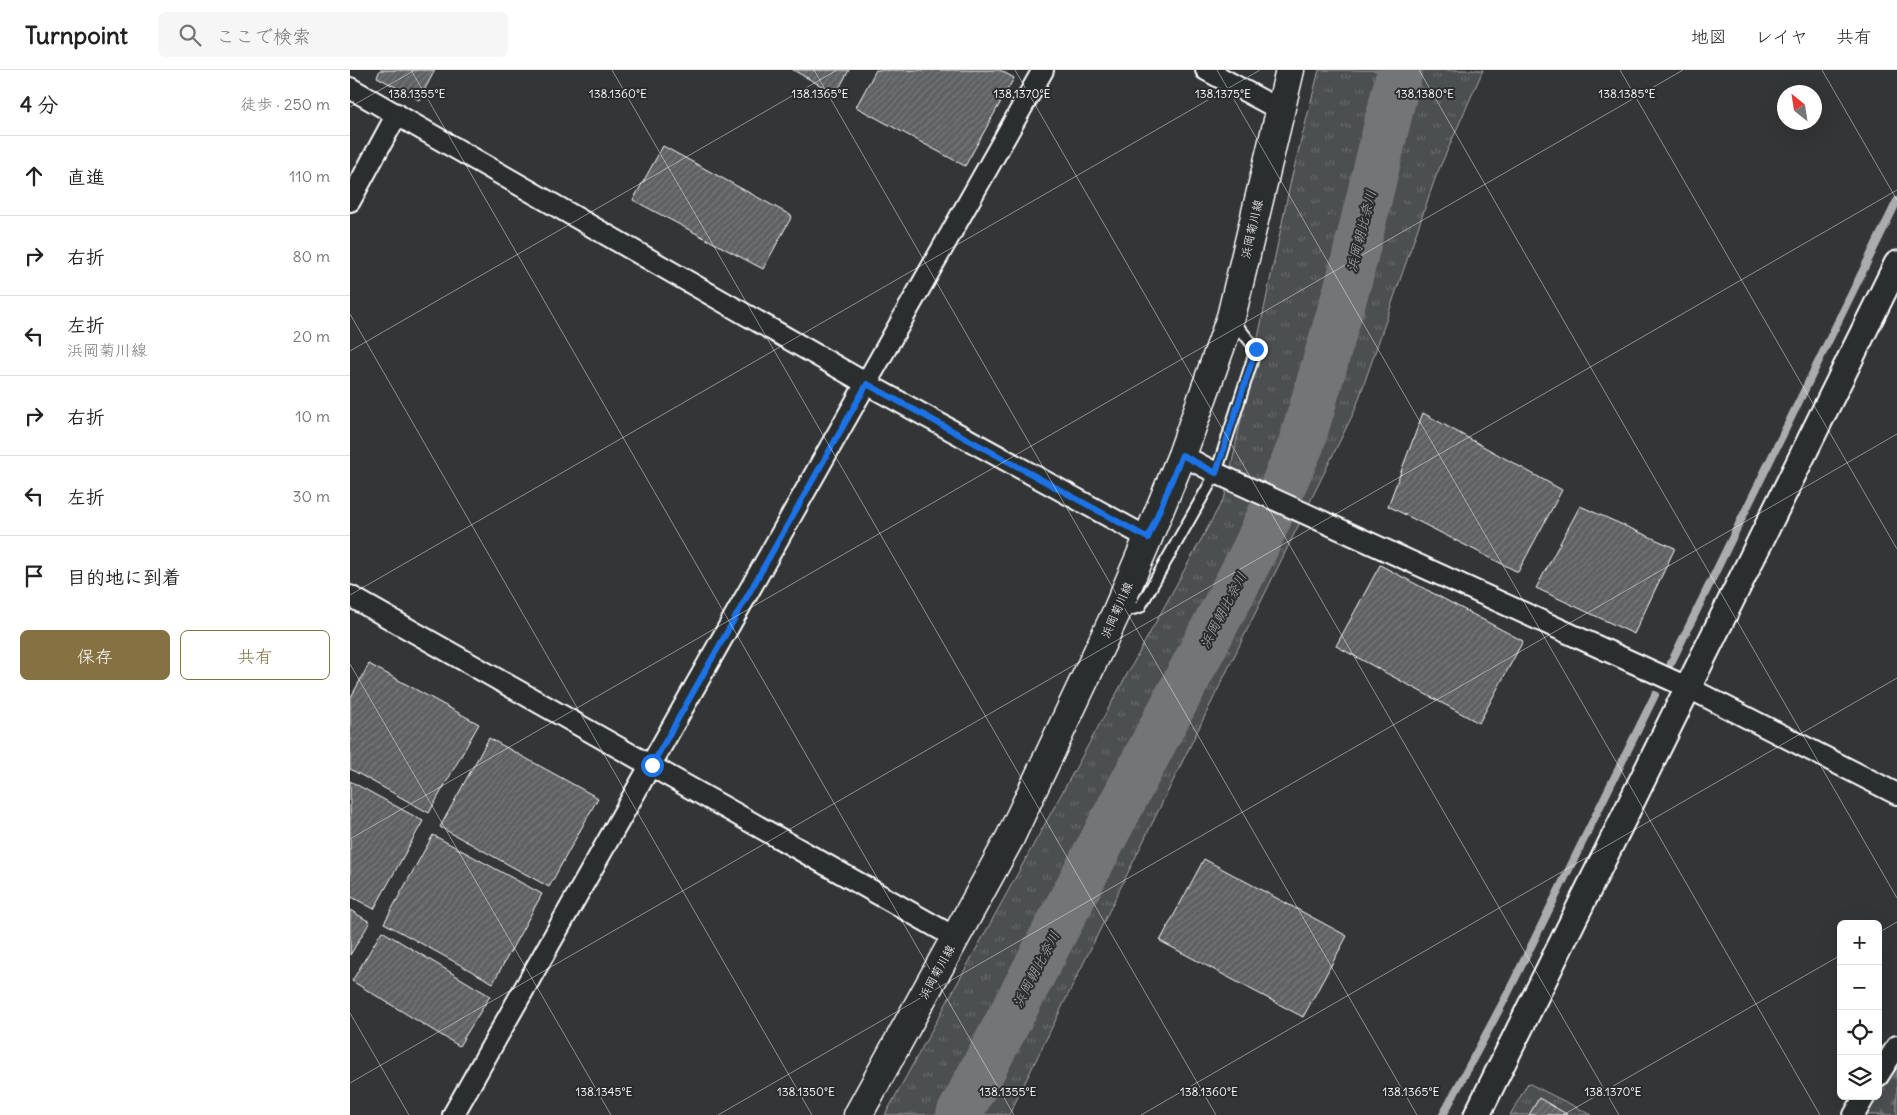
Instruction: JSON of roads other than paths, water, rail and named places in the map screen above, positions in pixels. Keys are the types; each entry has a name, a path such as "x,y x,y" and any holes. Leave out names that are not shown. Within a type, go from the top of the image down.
{"main road":[{"name":"浜岡菊川線","path":"858,1115 1010,838 1116,613 1148,538 1182,455 1231,317 1290,70"}],"street":[{"path":"453,1115 1043,70"},
{"path":"1206,70 1280,110"},
{"path":"350,88 867,384 1148,538"},
{"path":"350,201 397,114"},
{"path":"1477,1115 1897,264"},
{"path":"1182,455 1216,473 1352,536 1689,688 1897,794"},
{"path":"350,596 956,938"},
{"path":"1882,1070 1897,1046"},
{"path":"1854,1115 1863,1100"}],"lane":[{"path":"1116,613 1140,607 1216,473 1256,349 1231,317"}],"waterway":[{"name":"浜岡朝比奈川","path":"959,1115 1255,549 1301,445 1350,277 1400,70"},
{"path":"1671,663 1897,201"},
{"path":"1443,1115 1507,995 1655,695"}]}
